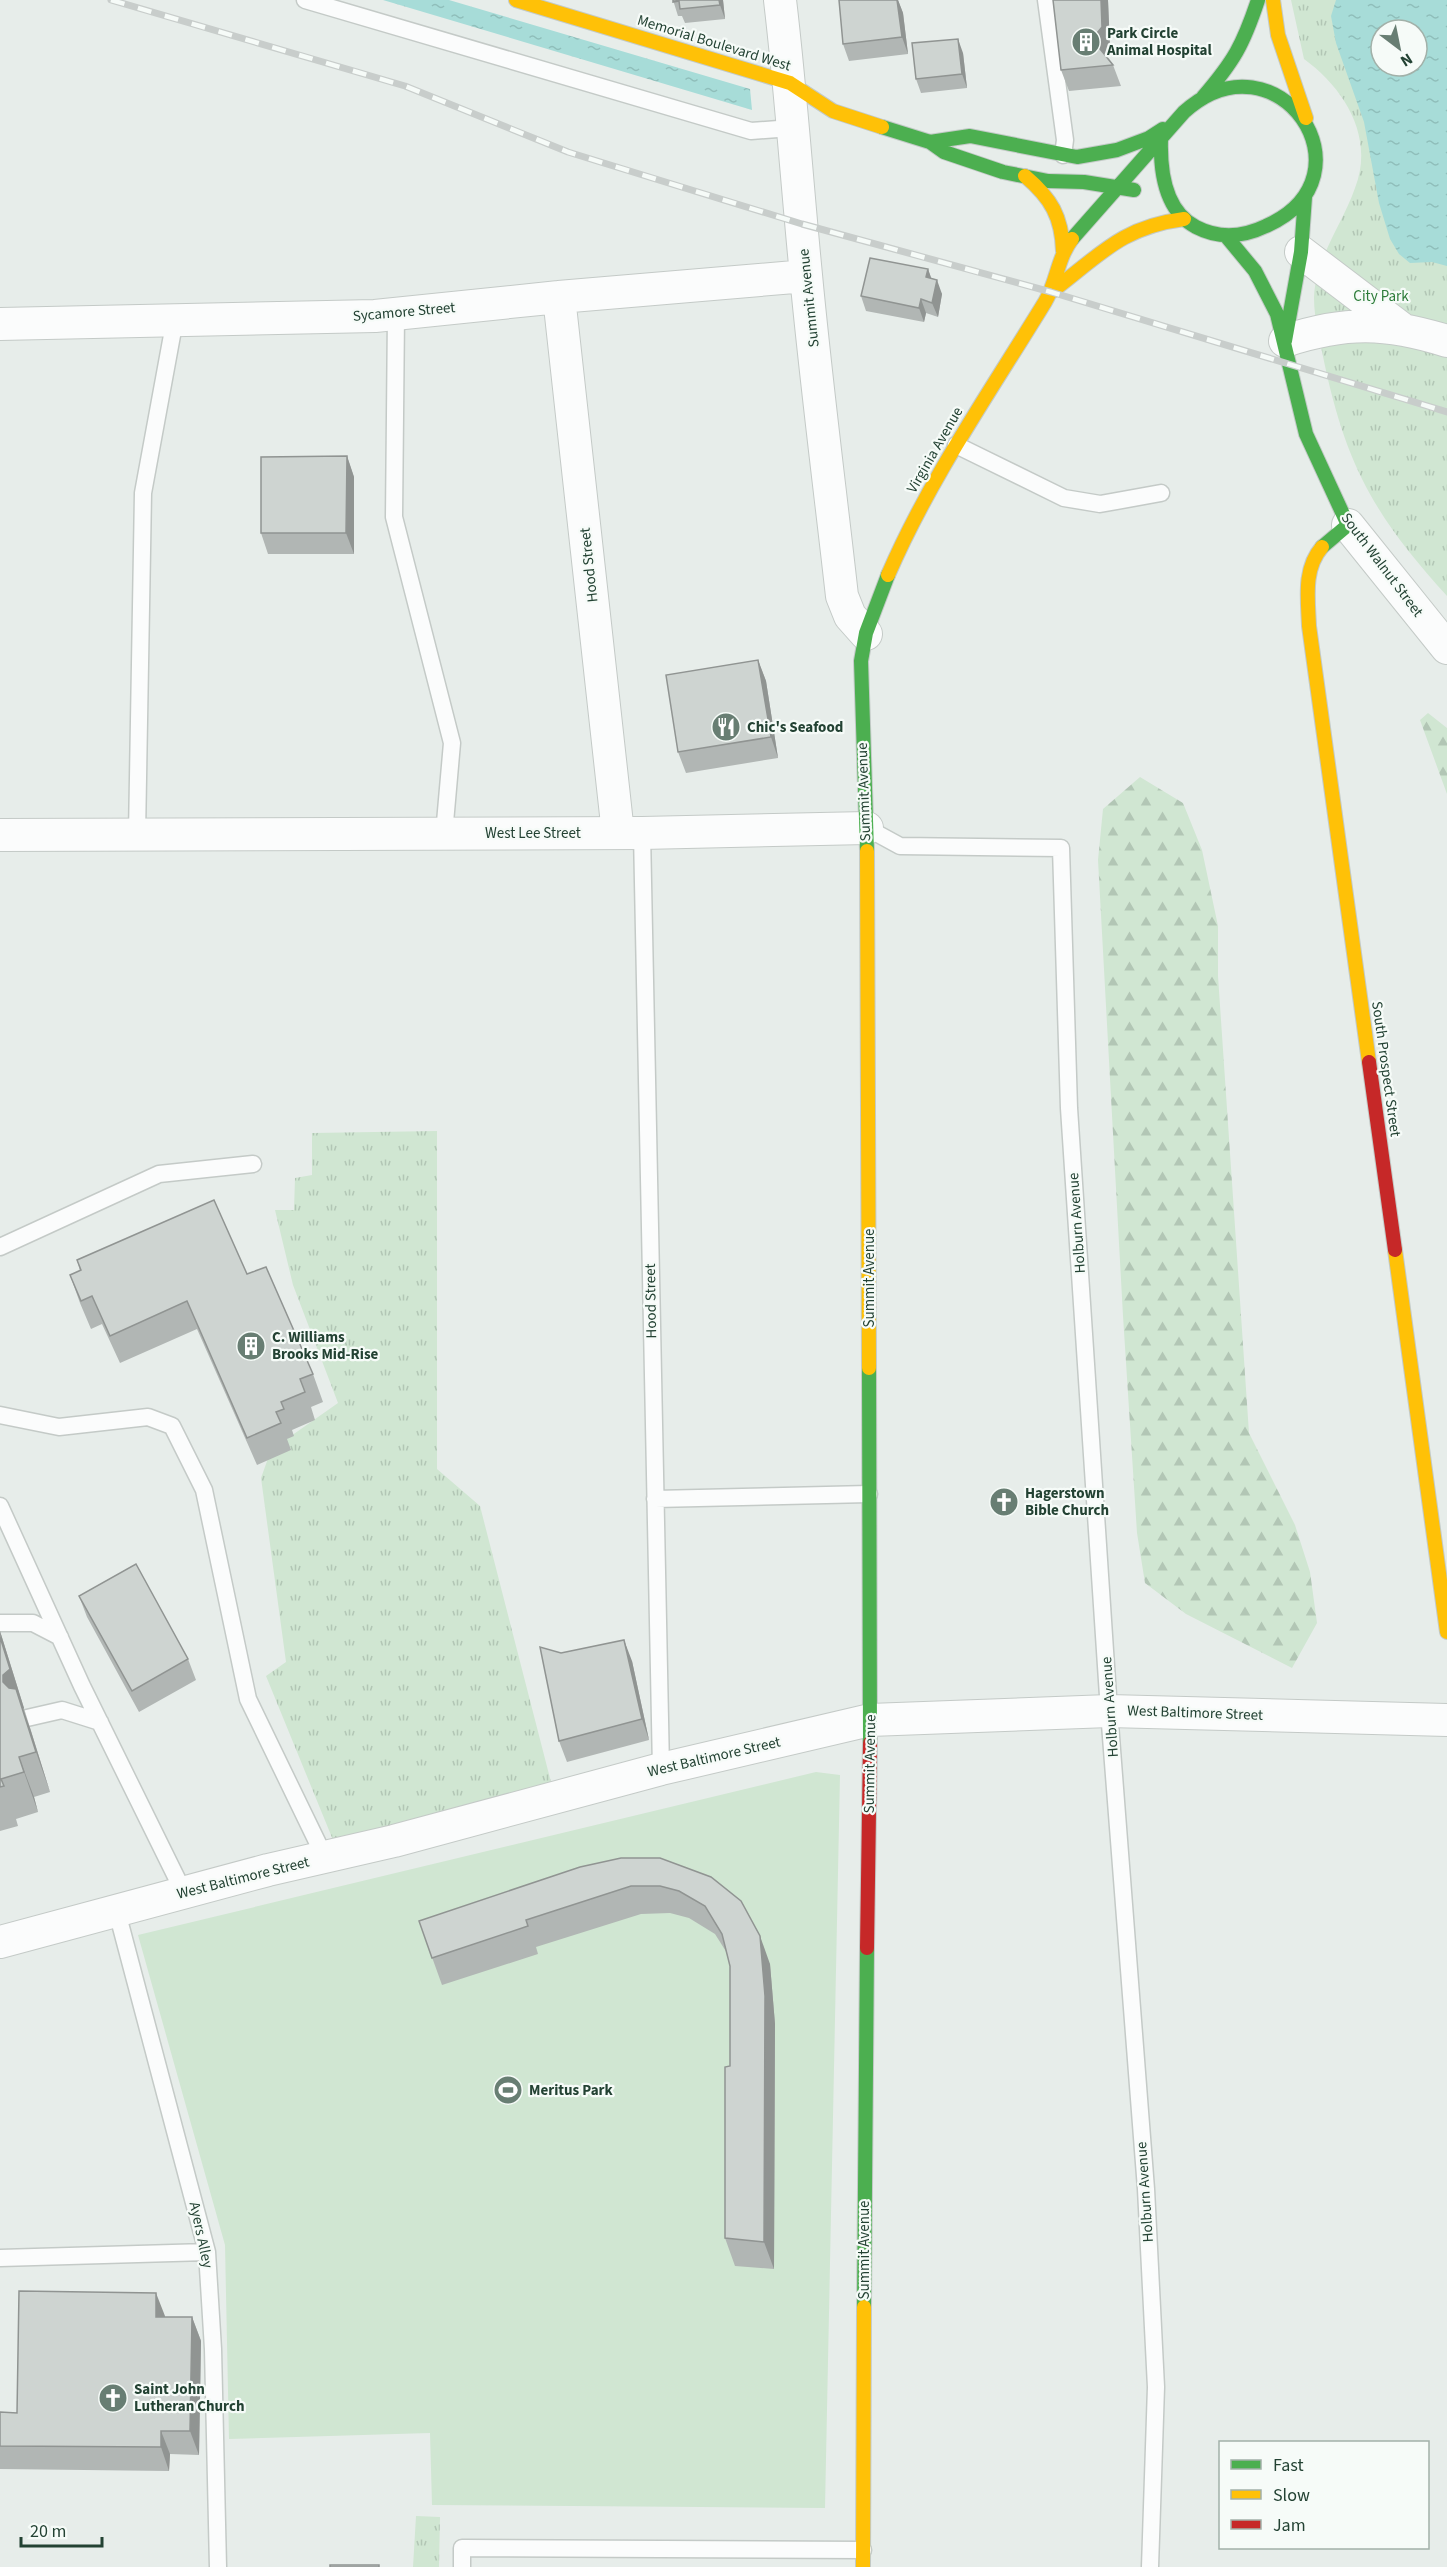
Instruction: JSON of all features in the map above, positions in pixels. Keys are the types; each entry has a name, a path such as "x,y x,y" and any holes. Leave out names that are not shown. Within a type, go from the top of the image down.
{"main road":[{"name":"Memorial Boulevard West","path":"516,0 790,83 833,111 930,142 944,152 1004,172 1048,181 1118,187 1172,205"},
{"path":"1258,0 1244,42 1227,69 1203,97 1172,123 1161,139 1161,174 1172,205 1184,219 1197,227 1226,236 1247,232 1271,223 1292,211 1305,197 1313,181 1317,165 1314,139 1278,36 1273,0"},
{"path":"1203,97 1222,89 1242,86 1262,89 1280,97 1296,109 1308,125"},
{"name":"Memorial Boulevard West","path":"930,142 970,136 1063,155 1091,156 1118,150 1149,138 1172,123"},
{"name":"Virginia Avenue","path":"866,634 903,543 934,481 1051,292 1063,251 1161,139"},
{"path":"1025,176 1047,193 1059,212 1063,251"},
{"name":"South Walnut Street","path":"1286,341 1301,252 1305,197"},
{"name":"Virginia Avenue","path":"1051,292 1074,276 1108,244 1131,230 1156,222 1184,219"},
{"name":"South Walnut Street","path":"1226,236 1253,266 1286,341 1296,402 1308,440 1321,474 1348,525"},
{"name":"South Prospect Street","path":"1348,525 1319,550 1311,566 1308,588 1309,626 1447,1632"},
{"name":"Summit Avenue","path":"863,2559 865,2062 870,1720 867,828 862,764 861,654 866,634"}],"street":[{"name":"Summit Avenue","path":"780,0 790,83 791,128 806,276 842,596 850,616 866,634"},
{"path":"1301,252 1404,330"},
{"name":"Sycamore Street","path":"0,324 396,314 559,297 806,276"},
{"name":"Hood Street","path":"559,297 630,833"},
{"path":"1286,341 1317,330 1356,324 1404,330 1447,341"},
{"name":"South Walnut Street","path":"1348,525 1447,648"},
{"name":"West Lee Street","path":"0,835 630,833 867,828"},
{"name":"West Baltimore Street","path":"0,1942 661,1769 870,1720 1109,1711 1447,1720"}],"lane":[{"path":"305,0 751,131 791,128"},
{"path":"1046,0 1065,140 1063,155"},
{"path":"396,314 394,517 452,743 444,834"},
{"path":"137,835 143,493 175,319"},
{"path":"956,445 1064,498 1100,504 1161,493"},
{"name":"West Lee Street","path":"867,828 900,846 1061,848"},
{"name":"Hood Street","path":"630,833 655,1498 661,1769"},
{"name":"Holburn Avenue","path":"1061,848 1069,1108 1109,1711 1146,2190 1156,2387 1150,2567"},
{"path":"0,1247 159,1174 253,1164"},
{"path":"0,1415 59,1427 148,1417 172,1426 204,1490 248,1699 325,1858"},
{"path":"655,1498 869,1494"},
{"path":"0,1506 100,1722 184,1893"},
{"path":"0,1623 33,1623 60,1637"},
{"path":"27,1718 62,1710 100,1722"},
{"name":"Ayers Alley","path":"117,1912 207,2252 213,2349 218,2567"},
{"path":"0,2258 207,2252"},
{"path":"462,2567 462,2548 863,2559"}],"green space":[{"name":"City Park","path":"1291,0 1447,0 1447,596 1402,542 1368,490 1344,434 1325,366 1314,306 1316,284 1324,256 1355,188 1360,169 1361,150 1352,115 1332,84 1304,59"},
{"path":"1428,713 1447,728 1447,794 1420,720"},
{"path":"1140,777 1183,803 1202,850 1218,926 1218,976 1249,1433 1295,1525 1310,1572 1317,1623 1292,1668 1186,1614 1145,1583 1137,1533 1098,860 1103,809"},
{"path":"437,1131 437,1469 480,1506 552,1786 333,1840 266,1676 286,1662 261,1478 271,1450 338,1403 293,1285 275,1210 294,1210 295,1178 312,1175 312,1133"},
{"name":"Meritus Park","path":"816,1772 840,1775 825,2508 432,2505 430,2433 229,2439 225,2245 138,1935"},
{"path":"416,2516 440,2517 439,2567 413,2567"}],"water":[{"path":"383,0 449,0 750,89 752,110"},
{"path":"1336,0 1447,0 1447,266 1432,262 1410,263 1399,254 1390,239 1379,203 1364,122 1336,43 1331,16"}],"building":[{"path":"673,0 719,0 720,5 680,9 679,1 673,2"},
{"path":"839,0 897,0 902,37 843,44"},
{"name":"Park Circle Animal Hospital","path":"1053,0 1101,0 1102,27 1092,39 1113,65 1061,70"},
{"path":"958,39 962,74 916,79 912,43"},
{"path":"870,258 928,269 926,277 937,280 932,303 921,299 919,308 861,296"},
{"path":"347,456 346,533 261,533 261,457"},
{"name":"Chic's Seafood","path":"758,660 771,737 678,752 666,675"},
{"name":"C. Williams Brooks Mid‐Rise","path":"214,1200 247,1274 266,1267 313,1374 300,1379 305,1392 281,1402 284,1409 276,1412 281,1423 247,1438 187,1301 110,1336 92,1296 81,1301 70,1275 81,1270 77,1260"},
{"path":"136,1564 188,1659 132,1691 79,1596"},
{"path":"0,1637 10,1669 3,1675 3,1682 9,1688 16,1689 36,1752 19,1757 24,1772 1,1779 4,1786 0,1787"},
{"path":"624,1640 642,1719 559,1741 540,1647 561,1653"},
{"path":"621,1858 660,1858 711,1877 741,1901 760,1936 765,1996 764,2242 725,2238 725,2067 730,2066 730,1966 722,1934 705,1906 679,1891 660,1886 631,1886 526,1920 528,1926 432,1958 419,1921 580,1867"},
{"name":"Saint John Lutheran Church","path":"19,2291 156,2293 156,2317 192,2317 190,2431 161,2431 161,2447 0,2446 0,2412 17,2413"},
{"path":"330,2565 379,2565 379,2567 330,2567"}],"railway":[{"path":"111,0 405,86 568,152 802,224 1051,292 1447,412"}],"traffic: fast":[{"path":"1203,97 1223,73 1236,52 1258,0"},
{"path":"1072,239 1184,112 1219,91 1252,87 1281,98 1302,119 1314,146 1314,175 1299,203 1266,226 1240,234 1213,233 1196,227 1186,220 1171,201 1163,177 1161,139"},
{"path":"882,127 930,142 944,152 1003,172 1048,181 1084,182 1134,190"},
{"path":"930,142 970,136 1077,157 1117,150 1149,138 1163,129"},
{"path":"1285,341 1301,252 1305,197"},
{"path":"1226,236 1255,271 1277,314 1306,434 1348,525 1322,547"},
{"path":"867,851 861,661 866,633 888,575"},
{"path":"869,1368 870,1743"},
{"path":"864,2307 867,1948"}],"traffic: slow":[{"path":"516,0 790,83 833,111 882,127"},
{"path":"1273,0 1278,35 1306,118"},
{"path":"1025,176 1042,192 1053,209 1060,228 1063,251"},
{"path":"1051,292 1098,255 1127,236 1162,223 1184,219"},
{"path":"888,575 942,470 1045,302 1063,254 1072,239"},
{"path":"1322,547 1309,575 1309,626 1369,1062"},
{"path":"867,851 869,1368"},
{"path":"1395,1250 1447,1632"},
{"path":"863,2567 864,2307"}],"traffic: jam":[{"path":"1369,1062 1395,1250"},
{"path":"867,1948 870,1743"}],"place":[{"name":"Park Circle Animal Hospital","path":"1086,42"},
{"name":"Chic's Seafood","path":"726,727"},
{"name":"C. Williams Brooks Mid‐Rise","path":"251,1346"},
{"name":"Hagerstown Bible Church","path":"1004,1502"},
{"name":"Meritus Park","path":"508,2090"},
{"name":"Saint John Lutheran Church","path":"113,2398"}]}
